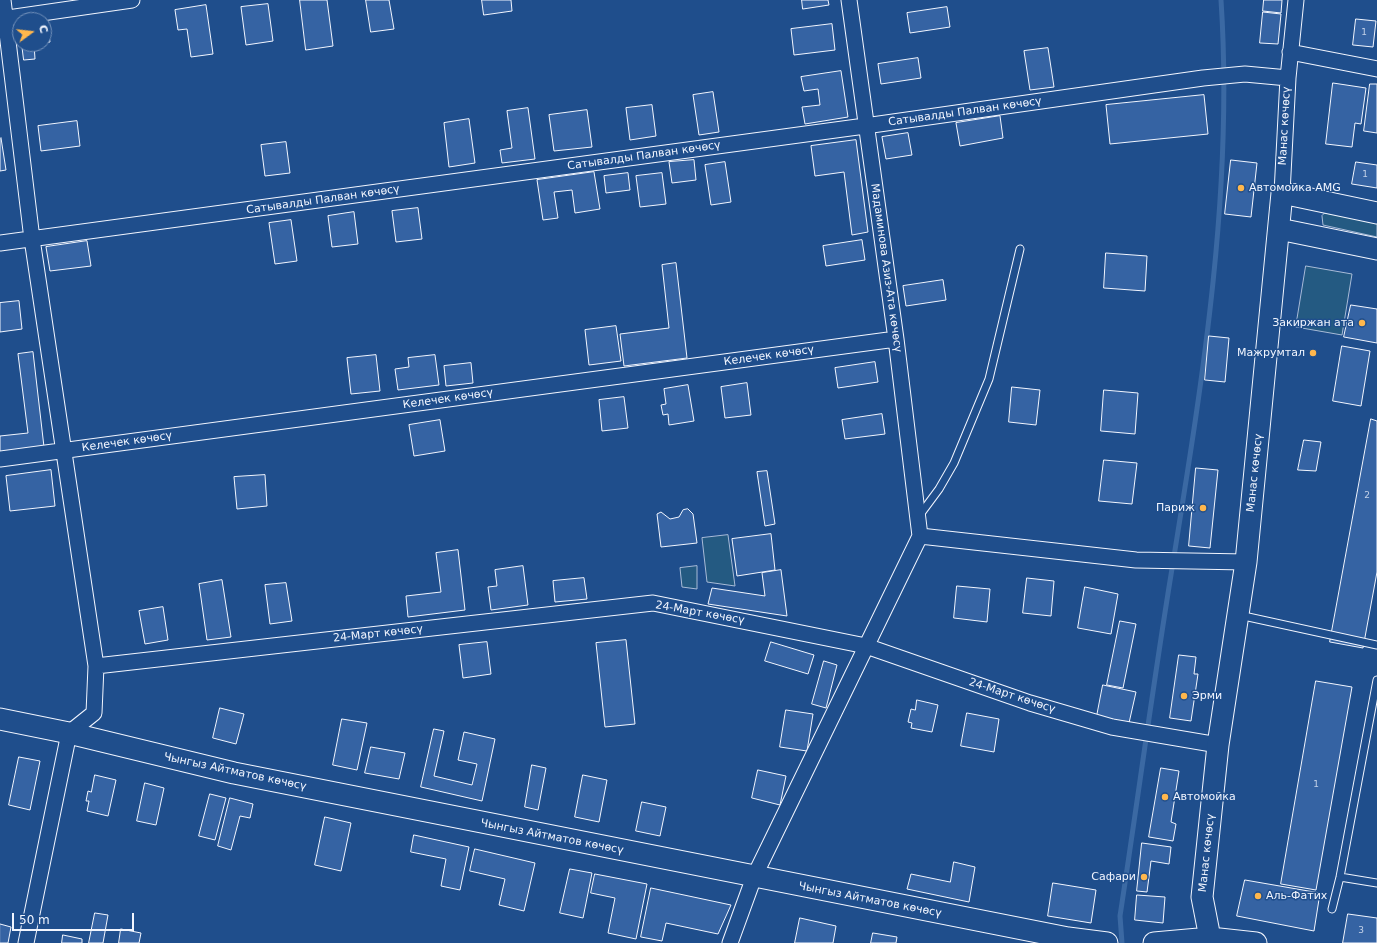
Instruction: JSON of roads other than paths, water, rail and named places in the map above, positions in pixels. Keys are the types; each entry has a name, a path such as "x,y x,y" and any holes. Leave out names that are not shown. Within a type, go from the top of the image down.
{"main road":[{"path":"1282,193 1377,213"},
{"name":"Манас көчөсү","path":"1211,941 1202,897 1218,745 1246,562 1282,193"},
{"path":"1279,229 1377,249"},
{"name":"Чынгыз Айтматов көчөсү","path":"0,719 69,733 234,773 754,877 1068,938 1107,943"},
{"path":"1154,943 1211,941 1256,943"}],"street":[{"path":"2,0 2,19 32,239 96,666 94,713 69,733 26,943"},
{"path":"2,19 132,0"},
{"name":"Мадаминова Азиз-Ата көчөсү","path":"849,0 896,340 920,536"},
{"name":"Манас көчөсү","path":"1282,193 1288,78 1296,0"},
{"path":"1290,52 1377,69"},
{"name":"Сатывалды Палван көчөсү","path":"0,243 866,126 1203,78 1245,74 1288,78"},
{"name":"Келечек көчөсү","path":"0,459 896,340"},
{"path":"730,943 754,877 920,536 1136,560 1246,562"},
{"name":"24-Март көчөсү","path":"96,666 653,603 866,646 1030,703 1112,727 1218,745"}],"lane":[{"path":"917,518 939,489 954,463 989,379 1020,249"},
{"path":"1239,615 1377,645"},
{"path":"1332,909 1340,877 1375,702 1377,680"},
{"path":"1340,877 1377,883"}],"waterway":[{"path":"1122,943 1120,916 1157,665 1193,437 1212,292 1219,219 1223,146 1224,73 1221,0"}],"place":[{"name":"Автомойка AMG","path":"1241,188"},
{"name":"Закиржан ата","path":"1362,323"},
{"name":"Мажрумтал","path":"1313,353"},
{"name":"Париж","path":"1203,508"},
{"name":"Эрми","path":"1184,696"},
{"name":"Автомойка","path":"1165,797"},
{"name":"Сафари","path":"1144,877"},
{"name":"Аль-Фатих","path":"1258,896"}]}
